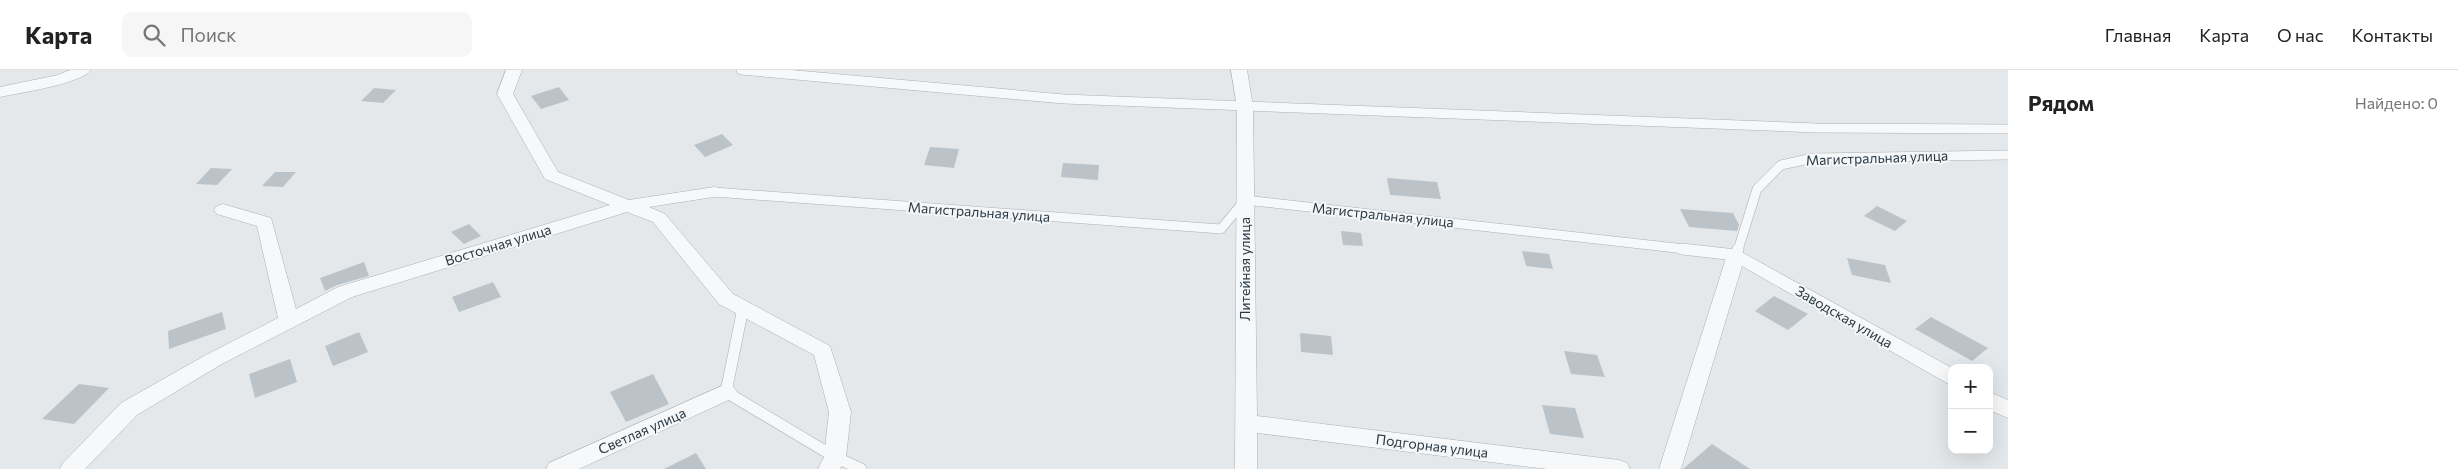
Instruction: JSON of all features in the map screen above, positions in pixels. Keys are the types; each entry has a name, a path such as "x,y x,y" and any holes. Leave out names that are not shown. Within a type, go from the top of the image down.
{"street":[{"path":"0,92 62,79 82,70"},
{"path":"514,70 505,94 551,175 659,218 726,299 823,351 840,412 832,463"},
{"name":"Литейная улица","path":"1239,70 1245,107 1246,469"},
{"name":"Восточная улица","path":"71,469 129,408 213,360 345,292 629,205 714,192"},
{"path":"223,210 265,222 289,321"},
{"path":"1670,469 1736,255"},
{"name":"Заводская улица","path":"1736,255 1948,376"},
{"name":"Светлая улица","path":"557,469 726,392"},
{"path":"1993,402 2008,410"},
{"name":"Подгорная улица","path":"1246,423 1619,469"}],"lane":[{"path":"741,70 1064,100 1816,128 2008,129"},
{"name":"Магистральная улица","path":"714,192 1221,229 1245,200 1736,255 1757,189 1781,165 1813,158 2008,155"},
{"path":"743,308 726,392 832,463 861,469"}],"building":[{"path":"559,87 569,100 541,109 531,96"},
{"path":"374,88 396,90 383,103 361,101"},
{"path":"722,134 733,145 705,157 694,145"},
{"path":"930,147 959,149 954,168 924,165"},
{"path":"1063,163 1099,165 1098,180 1061,177"},
{"path":"211,168 232,169 217,185 196,184"},
{"path":"275,172 296,172 283,187 262,186"},
{"path":"1387,178 1437,182 1441,199 1390,195"},
{"path":"1877,206 1907,221 1895,231 1864,216"},
{"path":"1680,209 1733,213 1739,225 1737,231 1689,227"},
{"path":"469,224 481,236 464,244 451,232"},
{"path":"1341,231 1361,233 1363,246 1343,245"},
{"path":"1522,251 1549,254 1553,269 1526,266"},
{"path":"1847,258 1885,265 1891,283 1852,275"},
{"path":"364,262 369,276 337,285 325,291 320,278"},
{"path":"493,282 501,297 459,312 452,297"},
{"path":"1774,296 1808,314 1788,330 1755,311"},
{"path":"222,312 226,329 169,349 168,331"},
{"path":"1931,317 1988,348 1972,361 1915,329"},
{"path":"359,332 368,352 333,366 325,346"},
{"path":"1300,333 1331,336 1333,355 1301,352"},
{"path":"1564,351 1597,355 1605,377 1571,374"},
{"path":"290,359 297,382 255,398 249,374"},
{"path":"653,374 669,404 626,422 610,392"},
{"path":"79,384 109,388 74,424 42,419"},
{"path":"1542,405 1575,408 1584,438 1550,434"},
{"path":"1712,444 1750,469 1683,469"},
{"path":"696,453 706,469 664,469"}]}
